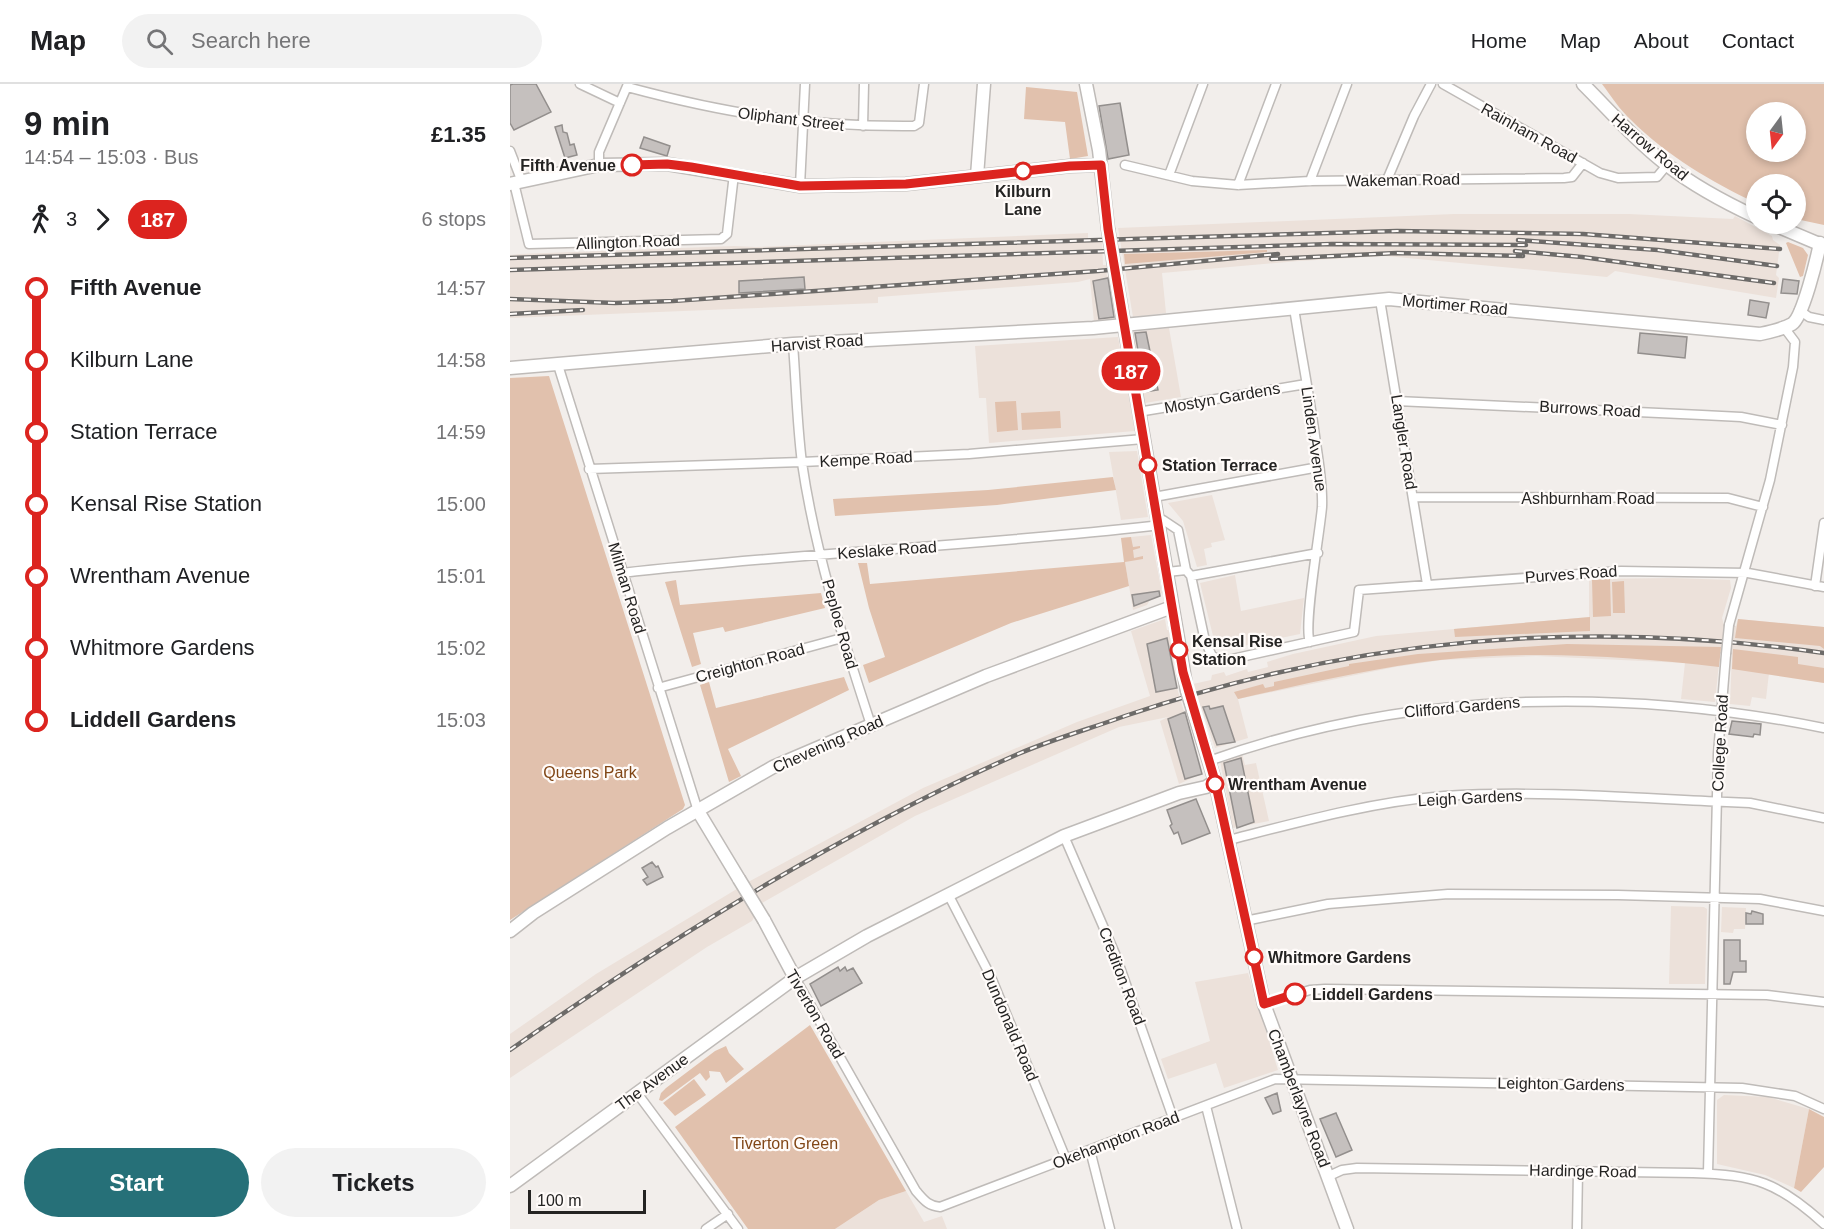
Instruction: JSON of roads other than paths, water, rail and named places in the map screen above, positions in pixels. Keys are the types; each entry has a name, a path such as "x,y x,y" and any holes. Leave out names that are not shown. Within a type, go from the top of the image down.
{"street":[{"path":"580,84 620,103"},
{"path":"800,186 805,84"},
{"path":"863,126 864,84"},
{"name":"Oliphant Street","path":"628,86 720,110 802,123 914,126 919,123 924,84"},
{"path":"977,176 984,84"},
{"name":"Chamberlayne Road","path":"1086,84 1101,165 1108,229 1138,412 1154,497 1155,523 1167,572 1186,686 1215,781 1223,826 1229,840 1264,1004 1347,1229"},
{"path":"1169,175 1203,84"},
{"path":"1238,185 1276,84"},
{"path":"1310,182 1347,84"},
{"path":"1387,180 1409,127 1431,84"},
{"name":"Rainham Road","path":"1443,84 1584,164"},
{"name":"Harrow Road","path":"1583,84 1628,131 1667,165 1695,184 1746,212"},
{"path":"599,165 599,152 628,86"},
{"path":"510,151 515,183 599,165 667,164 800,186 906,184 1101,165"},
{"path":"1584,164 1611,177 1637,179 1657,177 1667,165"},
{"name":"Wakeman Road","path":"1125,165 1214,184 1238,185 1387,180 1564,178 1572,177 1584,164"},
{"name":"Allington Road","path":"515,183 529,244 721,239 727,234 734,174"},
{"path":"1784,326 1793,323 1798,317 1798,310 1809,289 1823,244 1798,234"},
{"name":"Mortimer Road","path":"1125,326 1380,300 1425,302 1753,334 1761,334 1784,326"},
{"name":"Langler Road","path":"1380,300 1427,584"},
{"name":"Linden Avenue","path":"1294,308 1319,467 1322,505 1318,553 1309,612 1307,637 1310,642"},
{"path":"1798,310 1809,317 1824,320"},
{"name":"Harvist Road","path":"510,368 793,344 1125,326"},
{"name":"College Road","path":"1708,1173 1720,710 1729,626 1763,507 1782,425 1795,346 1794,338 1784,326"},
{"name":"Peploe Road","path":"793,344 802,462 821,555 842,638 871,725"},
{"name":"Milman Road","path":"558,365 698,811"},
{"name":"Mostyn Gardens","path":"1138,412 1306,384"},
{"name":"Burrows Road","path":"1397,401 1702,414 1741,417 1782,425"},
{"name":"Kempe Road","path":"590,469 802,462 1045,448 1143,439"},
{"path":"1154,497 1319,467"},
{"name":"Ashburnham Road","path":"1413,497 1728,498 1763,507"},
{"path":"1155,523 1163,519 1178,530 1205,641 1208,651 1216,659 1228,662 1310,642"},
{"name":"Keslake Road","path":"622,573 771,557 821,555 1129,528 1155,523"},
{"path":"1819,586 1824,523"},
{"path":"1167,572 1189,573 1318,553"},
{"name":"Purves Road","path":"1310,642 1354,632 1359,590 1589,572 1744,574 1819,586"},
{"name":"Chevening Road","path":"510,931 533,913 667,828 773,767 986,676 1172,607"},
{"name":"Creighton Road","path":"658,687 842,638"},
{"name":"Clifford Gardens","path":"1209,761 1262,744 1344,723 1407,711 1510,701 1600,702 1720,710 1824,728"},
{"path":"795,978 867,936 1064,836 1179,793 1206,787 1215,781"},
{"name":"Leigh Gardens","path":"1229,840 1329,815 1443,796 1548,795 1716,801 1750,803 1824,818"},
{"name":"Tiverton Road","path":"698,811 764,920 916,1191 927,1204 940,1207"},
{"name":"Crediton Road","path":"1064,836 1116,956 1173,1118"},
{"name":"Dundonald Road","path":"948,894 991,977 1065,1159"},
{"path":"1245,921 1328,904 1448,894 1760,899 1824,911"},
{"name":"The Avenue","path":"510,1186 795,978"},
{"path":"1264,1004 1310,990 1325,988 1712,994 1781,996 1824,1002"},
{"name":"Okehampton Road","path":"940,1207 1275,1079 1293,1079"},
{"name":"Leighton Gardens","path":"1293,1079 1709,1087 1781,1092 1824,1109"},
{"path":"637,1093 738,1229"},
{"path":"1206,1106 1237,1229"},
{"path":"1090,1150 1110,1229"},
{"name":"Hardinge Road","path":"1329,1176 1357,1168 1708,1173 1738,1176 1768,1184 1796,1199 1824,1224"},
{"path":"1577,1229 1578,1171"},
{"path":"706,1229 728,1214"}],"railway":[{"path":"510,258 1397,231 1583,234 1780,249"},
{"path":"1518,240 1658,250 1777,266"},
{"path":"510,270 1332,244 1526,245"},
{"path":"1515,251 1582,257 1774,283"},
{"path":"1271,259 1397,253 1523,256"},
{"path":"510,299 615,303 673,301 1098,271 1278,254"},
{"path":"510,314 583,310"},
{"path":"510,1050 693,929 821,853 887,817 1018,754 1125,716 1211,689 1297,668 1384,653 1470,642 1558,637 1646,637 1734,642 1824,653"}],"place":[{"name":"Fifth Avenue","path":"632,165"},
{"name":"Kilburn Lane","path":"1023,171"},
{"name":"Station Terrace","path":"1148,465"},
{"name":"Kensal Rise Station","path":"1179,650"},
{"name":"Wrentham Avenue","path":"1215,784"},
{"name":"Whitmore Gardens","path":"1254,957"},
{"name":"Liddell Gardens","path":"1295,994"}],"park label":[{"name":"Queens Park","path":"590,772"},
{"name":"Tiverton Green","path":"785,1143"}]}
